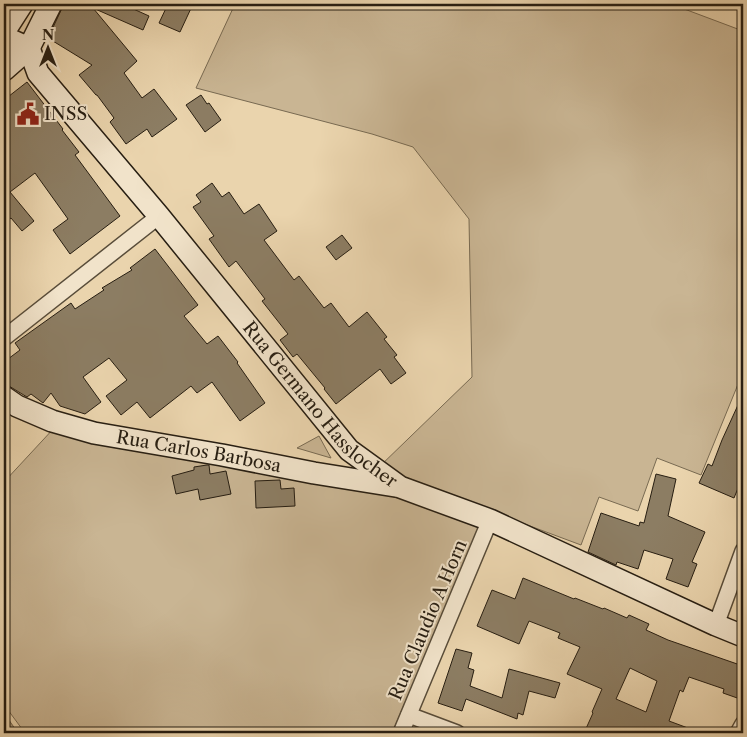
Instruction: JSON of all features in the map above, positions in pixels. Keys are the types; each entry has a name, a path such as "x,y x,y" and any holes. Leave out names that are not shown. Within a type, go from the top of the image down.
{"main road":[{"path":"4,32 22,4"},
{"path":"4,70 29,48 51,4"},
{"path":"4,37 29,48"},
{"name":"Rua Germano Hasslocher","path":"29,48 38,73 159,216 350,450 400,487 490,520 743,636"},
{"name":"Rua Carlos Barbosa","path":"4,397 17,406 52,421 94,433 400,487"},
{"path":"314,473 333,467 350,450"}],"street":[{"path":"4,338 159,216"},
{"name":"Rua Claudio A Horn","path":"401,733 490,520"},
{"path":"716,625 743,551"},
{"path":"409,715 456,733"},
{"path":"738,733 743,724"}],"shaded area":[{"path":"235,4 671,4 743,31 743,372 701,475 657,458 638,511 599,497 581,545 377,469 472,377 469,219 413,147 372,134 196,88"},
{"path":"55,427 394,490 482,523 392,733 25,733 4,707 4,482"},
{"path":"319,436 331,458 297,448"},
{"path":"4,713 18,733 4,733"}],"building":[{"path":"64,4 130,4 129,7 149,16 143,30 93,8 137,61 124,73 142,98 154,89 177,119 152,137 147,129 126,144 110,122 114,118 79,75 92,65 48,38"},
{"path":"168,4 193,4 180,32 159,23"},
{"path":"27,82 79,152 75,155 120,216 70,254 53,230 68,219 35,173 10,192 34,221 22,231 11,218 4,223 4,100"},
{"path":"201,95 221,120 205,132 186,105"},
{"path":"212,183 222,197 229,192 244,214 259,204 277,231 264,240 294,280 299,276 324,308 331,303 349,327 367,312 387,337 384,339 397,355 394,357 406,373 391,384 380,369 336,404 297,354 293,357 280,340 288,334 262,301 265,299 236,261 229,267 209,239 214,236 193,207 201,202 196,195"},
{"path":"342,235 352,248 336,260 326,247"},
{"path":"155,249 198,305 184,316 207,344 218,336 265,403 240,421 212,382 197,393 191,386 150,418 137,402 121,415 106,396 127,380 109,358 83,377 101,402 85,414 60,406 51,393 43,403 31,394 27,397 9,386 4,379 4,362 20,350 15,343 71,303 75,309 104,290 102,288 132,270 130,268"},
{"path":"743,394 743,476 734,498 699,483 708,464 712,466"},
{"path":"209,465 210,474 226,471 231,494 200,500 198,489 176,494 172,476 194,470 194,467"},
{"path":"656,474 676,479 668,516 705,532 692,562 697,564 688,587 666,579 673,559 644,550 638,569 617,562 616,565 588,552 601,513 639,526 640,522 644,523"},
{"path":"280,480 281,489 294,488 295,506 256,508 255,481"},
{"path":"523,578 627,618 629,615 649,624 646,630 668,640 743,666 743,700 723,693 724,689 689,677 683,692 680,690 669,721 696,731 696,733 584,733 602,689 567,674 580,647 558,638 560,633 529,621 519,644 477,626 492,590 515,599","holes":["630,668 657,681 646,712 616,699"]},
{"path":"456,649 472,653 468,668 474,670 470,686 502,698 509,669 560,683 555,698 529,691 523,715 518,713 517,719 466,699 462,711 438,703"}],"place":[{"name":"INSS","path":"28,114"}]}
